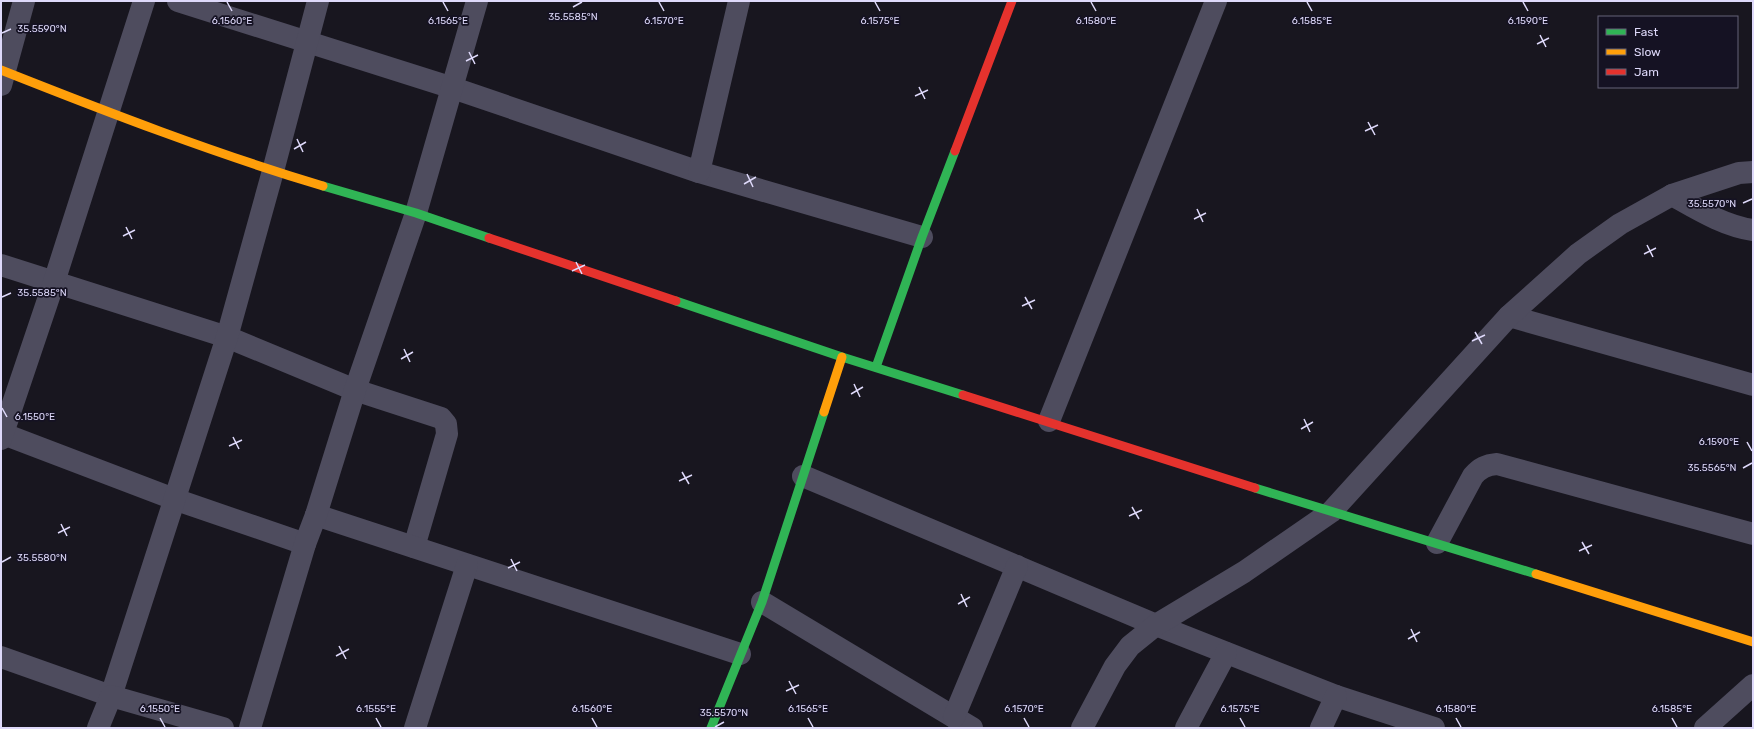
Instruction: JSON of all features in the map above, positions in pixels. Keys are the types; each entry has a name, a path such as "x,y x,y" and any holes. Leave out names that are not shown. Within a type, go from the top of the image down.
{"street":[{"path":"24,1 2,76 273,171 416,213 842,357 1049,421 1331,512 1437,543 1753,642"},
{"path":"144,1 54,282 2,435 174,499 305,544"},
{"path":"178,1 453,88 699,172 922,237"},
{"path":"98,728 111,696 227,337 318,1"},
{"path":"250,728 305,544 316,515 355,390 416,213 477,1"},
{"path":"699,172 739,1"},
{"path":"876,367 922,237 1012,1"},
{"path":"1049,421 1216,1"},
{"path":"1082,728 1118,661 1130,646 1156,625 1244,572 1331,512 1508,316 1578,254 1620,224 1672,195 1739,173 1753,172"},
{"path":"1672,195 1706,214 1743,229 1753,230"},
{"path":"1,265 227,337 355,390 441,418 446,424 447,434 414,547"},
{"path":"1508,316 1753,385"},
{"path":"711,728 762,602 842,357"},
{"path":"1437,543 1473,476 1478,470 1487,465 1497,464 1753,534"},
{"path":"803,476 1226,653 1336,696 1434,728"},
{"path":"316,515 740,654"},
{"path":"415,728 467,565"},
{"path":"762,602 965,725 1017,566"},
{"path":"1186,728 1226,653"},
{"path":"1,657 111,696 223,728"},
{"path":"1705,728 1753,685"},
{"path":"1321,728 1336,696"}],"traffic: fast":[{"path":"876,367 922,237 955,151"},
{"path":"323,186 416,213 489,238"},
{"path":"676,301 842,357 963,395"},
{"path":"711,728 762,602 824,412"},
{"path":"1255,488 1536,574"}],"traffic: slow":[{"path":"1,70 201,146 323,186"},
{"path":"824,412 842,357"},
{"path":"1536,574 1753,642"}],"traffic: jam":[{"path":"955,151 1012,1"},
{"path":"489,238 676,301"},
{"path":"963,395 1255,488"}]}
